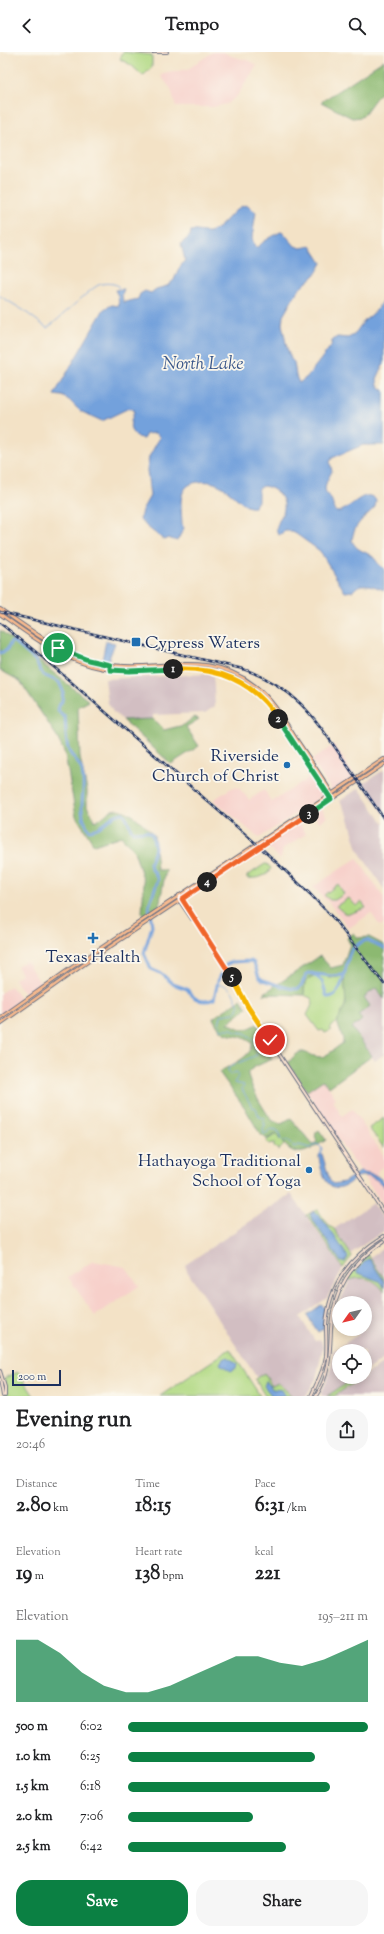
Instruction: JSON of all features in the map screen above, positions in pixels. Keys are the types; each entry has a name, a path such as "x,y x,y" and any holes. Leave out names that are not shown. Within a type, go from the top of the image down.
{"main road":[{"path":"141,52 167,52"},
{"path":"0,609 58,648 88,660 122,667 181,663 202,664 225,670 245,679 271,701 334,797"},
{"path":"0,614 57,652 82,664 110,670 129,671 201,669 229,676 260,697 273,712 331,799"},
{"path":"29,634 32,630"},
{"path":"82,664 88,660"},
{"path":"201,669 202,664"},
{"path":"110,665 110,670"},
{"path":"242,684 245,679"},
{"path":"0,1018 88,956 384,759"},
{"path":"0,1024 108,948 384,764"},
{"path":"363,773 365,777"},
{"path":"273,832 276,836"},
{"path":"238,855 241,859"},
{"path":"214,872 216,876"},
{"path":"178,896 229,974 248,1007 384,1213"},
{"path":"88,956 91,960"},
{"path":"380,1205 384,1209"},
{"path":"311,1396 322,1371 326,1356 326,1325 329,1304 341,1276 362,1251 384,1236"},
{"path":"316,1396 320,1390 331,1358 331,1327 334,1309 344,1278 367,1252 384,1241"},
{"path":"0,1370 5,1387 4,1396"},
{"path":"0,1379 4,1396"}],"shaded area":[{"path":"213,52 223,52 231,56 250,61 257,65 237,96 227,104 213,107 176,107 171,89 161,76 163,74 188,69"},
{"path":"210,674 213,677 215,706 205,713 153,715 153,719 123,720 113,712 108,703 105,679"},
{"path":"334,745 355,777 334,790 331,789 312,761"},
{"path":"384,770 384,814 363,783"},
{"path":"311,776 322,792 321,797 259,838 213,800 233,787 239,788 249,800 264,790 272,802"},
{"path":"359,788 384,824 384,889 358,850 348,815 340,801"},
{"path":"321,808 327,817 319,822 313,813"},
{"path":"299,823 306,834 283,849 281,859 266,846"},
{"path":"357,858 384,898 384,924 380,926 371,913 349,928 330,904 313,887"},
{"path":"26,961 42,986 29,996 26,996 14,979 22,974 17,966"},
{"path":"11,986 19,996 20,1002 0,1016 0,993"},
{"path":"376,988 384,999 384,1054 375,1061 352,1028 362,1020 358,1015 364,997"},
{"path":"323,1079 336,1098 333,1101 342,1116 352,1109 384,1156 384,1166 378,1170 377,1175 384,1182 384,1206 324,1119 307,1091"},
{"path":"291,1194 343,1268 327,1298 300,1317 315,1341 321,1340 323,1347 316,1379 306,1396 292,1396 283,1387 273,1386 264,1373 257,1378 187,1271 185,1265"},
{"path":"373,1203 384,1220 384,1231 350,1254 334,1229"},
{"path":"384,1248 384,1278 370,1257"},
{"path":"93,1261 126,1267 139,1286 95,1316 68,1277"},
{"path":"359,1277 379,1284 384,1291 384,1359 372,1367 372,1344 344,1344 356,1336 372,1336 372,1296 342,1296 350,1280"},
{"path":"332,1360 332,1384 346,1384 327,1396 322,1396 321,1394 331,1370"},
{"path":"384,1363 384,1396 334,1396 354,1384 372,1384 372,1371"}],"green space":[{"path":"123,52 152,55 152,67 143,76 131,65 120,59"},
{"path":"384,60 384,90 375,99 362,117 352,118 321,102"},
{"path":"0,630 89,701 78,707 80,758 87,790 87,806 95,821 110,811 116,809 128,812 134,816 154,835 157,870 166,870 159,906 144,916 142,913 144,882 134,851 121,836 94,845 76,816 65,754 56,735 20,681 0,670"},
{"path":"194,717 199,719 186,727 199,746 171,764 123,720 153,719 164,730 184,725"},
{"path":"265,864 271,868 267,874 257,878 247,878 247,876"},
{"path":"338,884 344,894 335,900 330,900 324,895"},
{"path":"349,898 356,906 362,902 366,908 349,914 344,913 336,906"},
{"path":"354,933 358,938 369,937 384,945 384,999 376,988 364,997 370,1006 358,1015 362,1020 352,1028 372,1056 329,1087 323,1080 307,1091 288,1063 301,1052 323,1057 343,1043 337,1022 346,1004 344,976 330,978 324,975 313,976 305,981 304,995 263,994 320,956 331,968 343,965 350,944 347,938"},
{"path":"324,975 330,978 344,976 346,998 344,1011 336,1022 329,1028 331,1030 325,1033 323,1030 319,1031 307,1015 313,1003 311,998 304,995 305,981 313,976"},
{"path":"241,999 247,1008 228,1023 242,1029 257,1024 270,1043 267,1047 262,1046 261,1052 269,1054 272,1059 256,1066 248,1072 253,1089 265,1111 273,1121 281,1124 291,1119 313,1145 317,1142 315,1135 319,1130 326,1140 305,1152 294,1151 288,1148 276,1134 267,1139 260,1134 245,1108 219,1072 240,1060 249,1052 251,1048 252,1043 246,1039 226,1034 222,1031 217,1026 213,1018"},
{"path":"384,1118 384,1148 369,1128"},
{"path":"276,1134 284,1145 279,1150 274,1147 274,1143 269,1144 266,1141"},
{"path":"317,1209 329,1226 334,1229 352,1256 343,1268 308,1216 305,1216"},
{"path":"367,1254 384,1278 384,1291 373,1281 365,1278 350,1280 348,1278"},
{"path":"230,1349 260,1396 160,1396"},
{"path":"18,1372 34,1396 6,1396 4,1378"},
{"path":"264,1373 272,1386 278,1383 292,1396 265,1396 255,1379"},
{"path":"346,1384 352,1384 334,1396 327,1396"}],"water":[{"name":"North Lake","path":"246,205 256,212 252,238 255,247 258,247 266,240 282,231 295,246 301,248 311,246 322,263 315,275 298,290 283,316 282,324 287,348 291,359 294,362 296,376 299,383 307,377 331,346 332,341 337,337 348,338 354,335 363,322 376,311 384,298 384,363 377,379 378,386 384,390 384,445 363,445 332,458 330,462 332,471 325,490 332,500 334,510 337,512 347,508 362,497 371,496 376,500 375,507 355,529 352,540 355,546 372,556 380,566 384,568 384,590 363,585 353,591 345,592 320,551 292,531 285,531 279,535 277,533 277,527 284,509 283,500 278,493 271,488 263,486 258,489 258,501 254,507 249,507 217,484 198,482 191,484 186,488 181,499 182,525 184,528 177,541 168,538 164,540 146,526 140,519 142,510 150,496 147,470 149,457 160,437 155,433 146,434 143,439 132,432 130,425 134,412 133,409 129,408 102,421 80,411 69,400 62,396 54,395 104,309 112,305 119,306 118,296 115,290 124,289 122,294 123,302 125,302 138,299 140,294 145,291 151,293 156,289 167,286 174,280 178,270 185,260 181,244 190,236 191,231 210,232 215,230 220,227 236,210"},
{"path":"106,641 115,643 108,661 102,660"},
{"path":"322,1154 330,1181 333,1184 344,1182 360,1172 377,1176 384,1182 384,1187 375,1179 360,1176 346,1185 333,1187 325,1179 323,1174 319,1155"},
{"path":"313,1211 317,1213 326,1224 348,1257 345,1262 341,1262 313,1220 310,1215"},
{"path":"367,1259 370,1260 384,1281 384,1287 379,1281 356,1272"},
{"path":"321,1305 325,1308 323,1329 318,1332 307,1315"},
{"path":"228,1357 237,1364 236,1368 231,1371 220,1364 222,1360"},
{"path":"266,1381 272,1389 281,1390 285,1396 272,1396 264,1386"}],"waterway":[{"path":"0,296 23,310 47,328 97,286 109,283 117,285 120,290"},
{"path":"0,653 7,650 11,642 14,642 35,660 43,675 59,682 63,691 62,701 58,711 65,717 66,739 69,751 81,769 83,780 82,808 85,822 89,830 98,828 113,816 123,813 133,832 147,831 152,834 155,848 150,863 151,869 155,873 158,880 149,905 152,926 144,953 151,969 162,974 173,984 187,989 195,998 202,1001 214,999 218,981 226,965 231,962 251,961 254,963 259,977 263,980 292,989 299,988 308,973 331,976 344,975"},
{"path":"312,973 322,981 327,997 333,996 337,992 343,980 348,958 355,946 367,940 384,948"},
{"path":"217,985 224,985 230,989"},
{"path":"232,991 239,1005 238,1010 234,1013 221,1015 219,1025 221,1029 232,1029 237,1032 245,1033 255,1041 257,1055 229,1067 228,1070 230,1074 237,1072 239,1075 234,1083 244,1085 242,1089 252,1107 256,1108 259,1117 263,1118 265,1126 263,1130 264,1134 267,1134 269,1130 278,1131 281,1141 287,1141 294,1147 299,1145 310,1148 317,1144 322,1148 320,1155"}],"railway":[{"path":"0,612 243,669 275,684 289,693 311,715 331,741 384,819"},
{"path":"0,623 47,661 260,847 310,894 333,918 384,984"}],"place":[{"name":"Cypress Waters","path":"136,642"},
{"name":"Riverside Church of Christ","path":"287,765"},
{"name":"Texas Health","path":"93,938"},
{"name":"Hathayoga Traditional School of Yoga","path":"309,1170"}],"route":[{"path":"58,648 88,660 110,665 110,670 129,671 188,668 213,671 229,676 253,691 273,712 331,799 182,899 193,920 235,983 248,1007 270,1040"}]}
